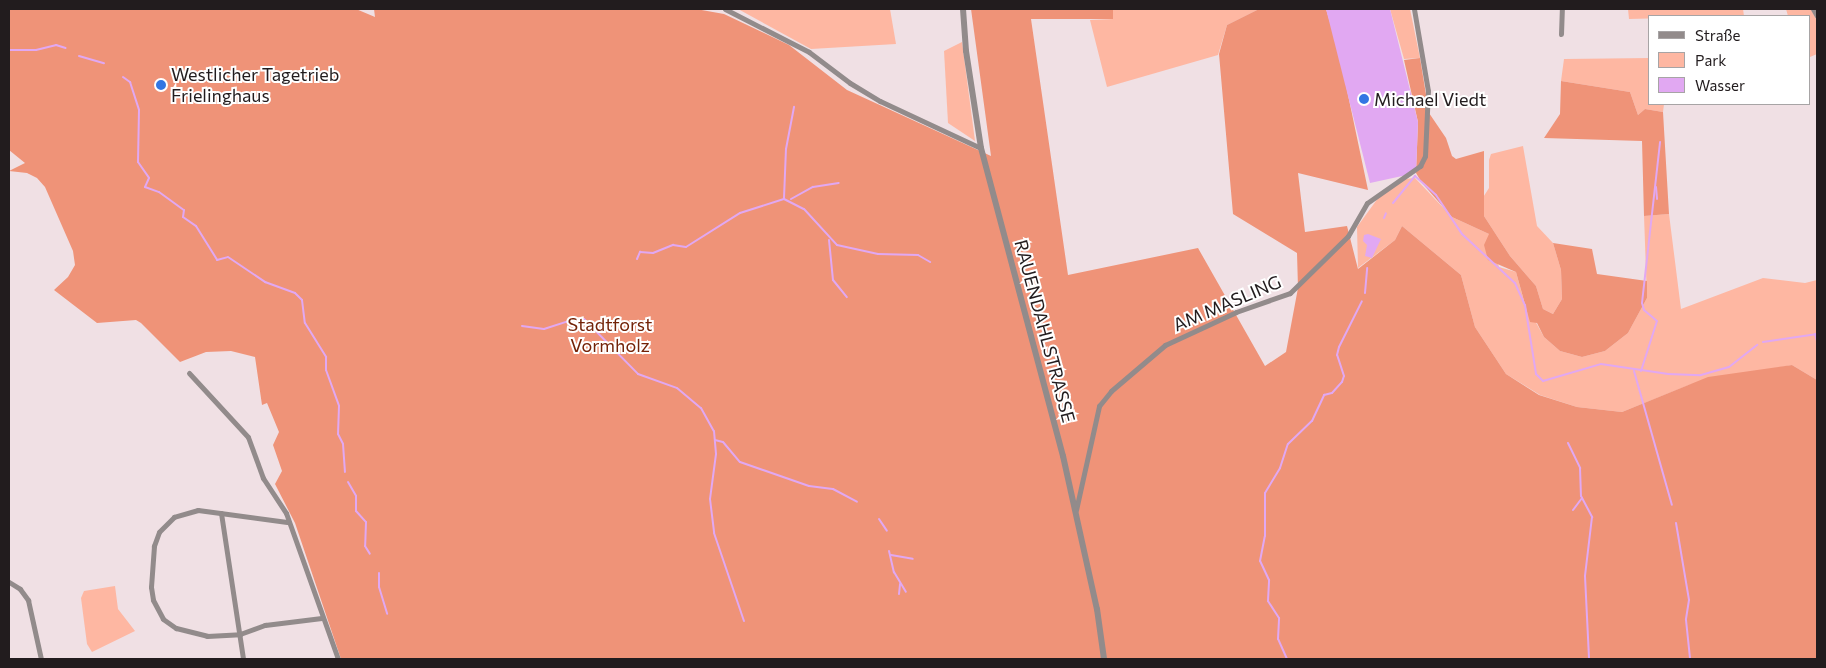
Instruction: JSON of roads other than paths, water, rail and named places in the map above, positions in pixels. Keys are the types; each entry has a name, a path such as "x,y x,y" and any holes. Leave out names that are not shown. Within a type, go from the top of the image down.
{"street":[{"path":"726,9 809,52 850,84 873,97 981,148"},
{"name":"RAUENDAHLSTRASSE","path":"963,9 966,51 981,148 1063,456 1097,609 1104,659"},
{"name":"AM MASLING","path":"1075,515 1099,406 1111,391 1165,345 1236,312 1290,293 1348,236 1367,203 1420,166 1425,156 1428,91 1414,9"},
{"path":"1561,34 1562,9"},
{"path":"1813,9 1817,16"},
{"path":"189,373 244,430 263,478 286,513 287,522 297,542 322,618 338,659"},
{"path":"287,522 221,513 186,512 166,523 154,546 151,587 163,620 176,628 207,636 240,634 265,625 322,618"},
{"path":"221,513 243,659"},
{"path":"9,582 20,589 28,600 41,659"}],"water":[{"path":"1326,9 1390,9 1418,122 1416,173 1370,183"},
{"path":"1368,234 1381,239 1372,258 1365,256 1367,245 1363,241 1364,235"}],"waterway":[{"path":"9,50 36,50 56,45 66,48"},
{"path":"79,56 104,63"},
{"path":"123,77 130,82 139,110 138,162 149,178 145,187 159,192 184,210 183,217 196,226 217,260 228,257 265,282 295,293 302,300 305,323 326,357 326,370 339,406 338,434 343,444 345,472"},
{"path":"784,198 786,149 794,107"},
{"path":"1641,371 1657,321 1644,310 1642,303 1660,142"},
{"path":"1393,203 1415,176 1436,195 1462,234 1515,283 1525,305 1536,374 1543,381 1601,364 1668,374 1701,375 1729,367 1757,345"},
{"path":"791,199 813,187 839,183"},
{"path":"1656,187 1657,199"},
{"path":"637,259 640,252 653,253 673,245 686,247 740,213 784,199 804,209 837,245 878,254 918,255 930,262"},
{"path":"1384,218 1386,213"},
{"path":"829,240 833,280 847,297"},
{"path":"1365,293 1367,268"},
{"path":"1287,659 1278,639 1279,618 1268,601 1269,580 1260,561 1265,536 1265,493 1280,468 1288,444 1312,421 1324,395 1332,393 1342,382 1344,376 1337,355 1339,347 1362,301"},
{"path":"522,326 544,329 571,320 584,319 638,374 677,388 701,408 714,431 716,454 710,499 714,533 744,621"},
{"path":"1815,334 1817,341"},
{"path":"1763,342 1817,334"},
{"path":"1634,371 1672,505"},
{"path":"715,440 723,442 740,462 809,486 833,489 857,502"},
{"path":"1568,443 1580,468 1581,496 1592,517 1585,576 1589,659"},
{"path":"348,482 356,496 356,511 366,522 365,546 370,554"},
{"path":"1573,510 1582,498"},
{"path":"879,519 887,531"},
{"path":"1676,523 1689,600 1686,620 1690,659"},
{"path":"889,551 894,572 906,592"},
{"path":"891,555 913,559"},
{"path":"379,573 379,587 387,614"},
{"path":"899,594 900,584"}],"place":[{"name":"Westlicher Tagetrieb Frielinghaus","path":"161,85"},
{"name":"Michael Viedt","path":"1364,99"}],"park label":[{"name":"Stadtforst Vormholz","path":"610,335"}]}
